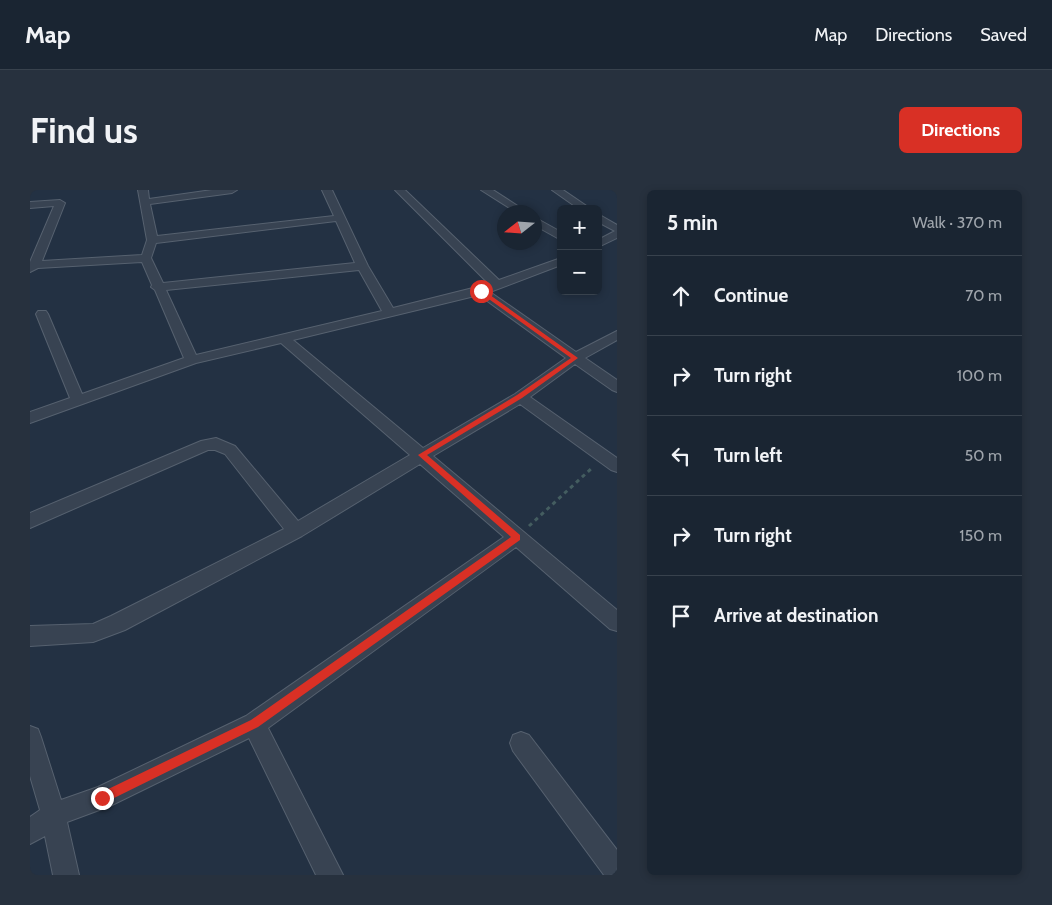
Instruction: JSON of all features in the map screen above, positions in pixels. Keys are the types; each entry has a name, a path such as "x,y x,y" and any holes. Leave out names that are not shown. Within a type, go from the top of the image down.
{"street":[{"path":"63,190 60,204 32,266 146,258"},
{"path":"143,190 152,240 146,258 192,360"},
{"path":"146,202 232,190"},
{"path":"327,190 362,266 390,314"},
{"path":"400,190 498,286"},
{"path":"486,190 511,205"},
{"path":"557,190 570,194 582,205"},
{"path":"30,205 60,204"},
{"path":"152,240 340,218"},
{"path":"602,220 617,229"},
{"path":"542,225 557,234"},
{"path":"602,242 617,234"},
{"path":"30,418 192,360 481,291 557,263"},
{"path":"158,287 362,266"},
{"path":"481,291 617,387"},
{"path":"42,314 78,401"},
{"path":"30,636 93,633 118,623 296,531 520,397 575,358 617,335"},
{"path":"284,339 617,622"},
{"path":"520,397 617,466"},
{"path":"30,521 206,445 216,444 230,450 296,531"},
{"path":"30,832 53,815 102,798 254,724 517,537"},
{"path":"254,724 330,875"},
{"path":"30,737 53,815 66,875"},
{"path":"521,743 617,872"}],"path":[{"path":"517,537 604,456"}],"route":[{"path":"102,798 254,724 517,537 422,455 520,397 575,358 481,291"}]}
